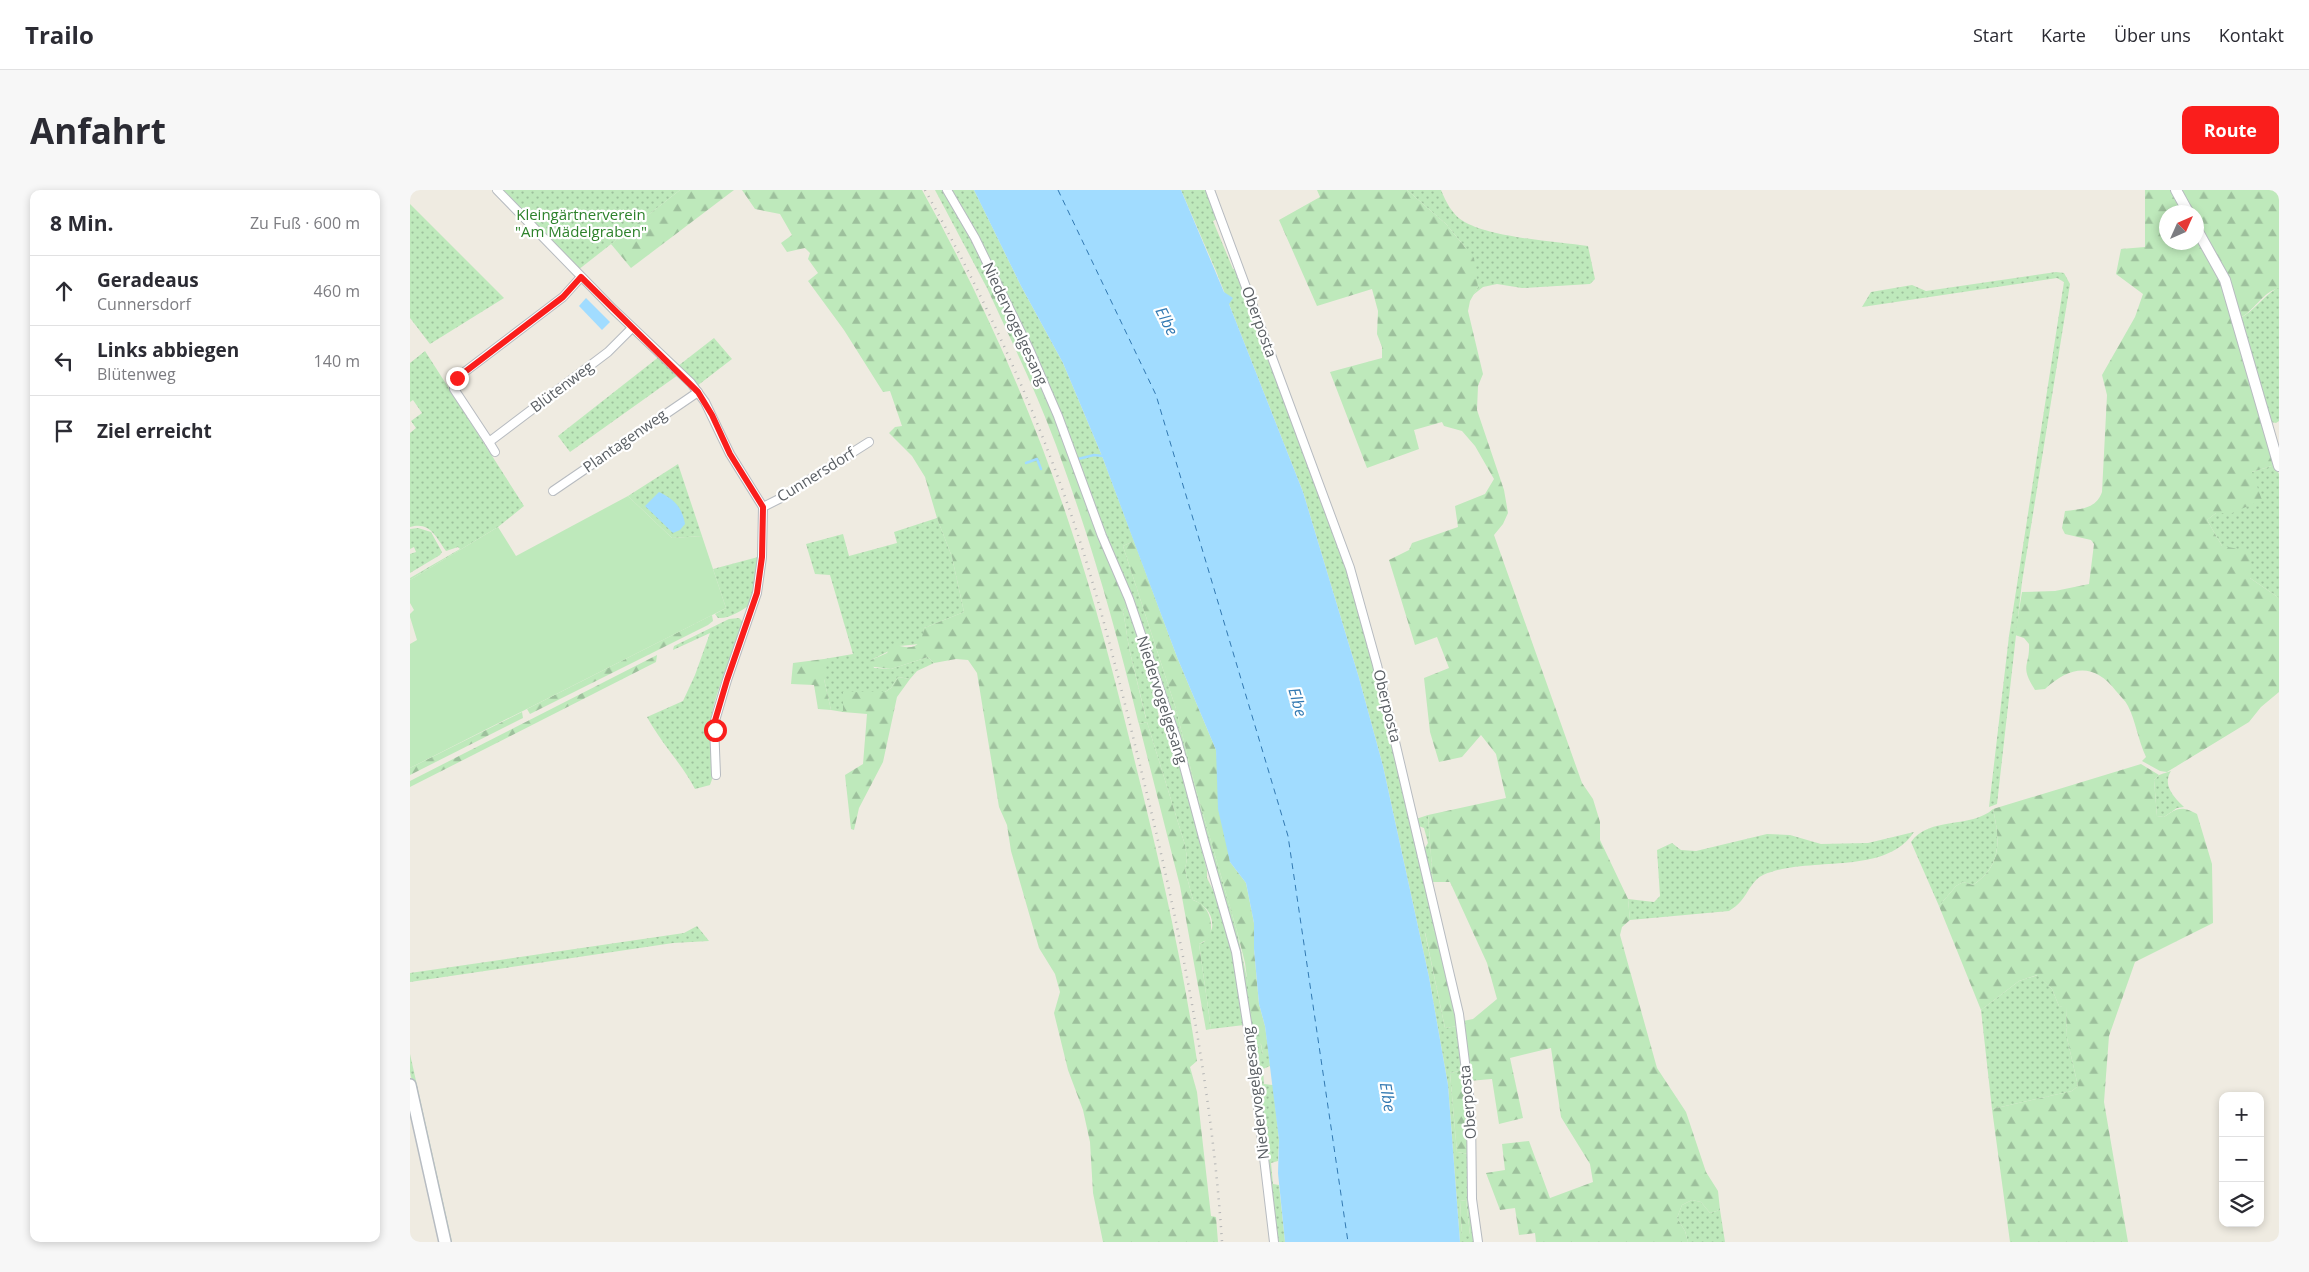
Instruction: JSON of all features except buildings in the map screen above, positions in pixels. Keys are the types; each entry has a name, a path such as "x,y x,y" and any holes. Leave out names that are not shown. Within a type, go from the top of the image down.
{"main road":[{"path":"410,1085 445,1242"}],"street":[{"name":"Cunnersdorf","path":"497,190 581,277 632,328 674,366 698,392 712,415 730,454 763,507 762,557 757,593 714,724 716,776"},
{"name":"Niedervogelgesang","path":"947,190 975,238 1030,351 1058,416 1102,536 1129,599 1177,740 1238,960 1251,1048 1274,1242"},
{"name":"Oberposta","path":"1210,190 1350,568 1377,665 1459,1014 1471,1112 1472,1198 1478,1242"},
{"path":"2176,190 2184,205"},
{"path":"2204,242 2225,280 2279,466"},
{"path":"495,452 454,388 454,380 563,297 581,277"},
{"name":"Blütenweg","path":"489,442 608,352 632,328"},
{"name":"Plantagenweg","path":"553,492 698,392"},
{"name":"Cunnersdorf","path":"763,507 779,499 869,442"}],"green space":[{"name":"Kleingärtnerverein \"Am Mädelgraben\"","path":"502,190 680,190 578,270"},
{"path":"680,190 734,190 631,268 611,244"},
{"path":"742,190 922,190 965,271 1003,353 1038,437 1078,552 1104,640 1143,796 1169,909 1191,1023 1197,1061 1190,1067 1197,1092 1211,1216 1216,1217 1218,1242 1103,1242 1093,1193 1090,1142 1083,1110 1068,1070 1054,1013 1060,992 1055,974 1039,948 1011,851 1007,825 999,807 977,673 968,660 956,659 934,663 928,657 891,669 867,666 871,660 887,653 892,644 905,647 914,646 921,640 924,628 964,612 952,557 937,518 925,477 912,456 889,433 895,427 902,426 890,391 883,392 844,330 808,281 818,273 808,259 810,253 805,248 787,252 781,243 792,235 780,214 755,209"},
{"path":"935,190 944,190 995,285 987,288"},
{"path":"950,190 974,190 1021,286 1063,363 1102,456 1134,541 1123,546 1176,709 1195,786 1237,931 1263,1055 1269,1055 1270,1066 1263,1069 1264,1084 1273,1085 1279,1140 1278,1161 1271,1163 1273,1184 1279,1185 1285,1242 1276,1242 1258,1071 1219,887 1163,685 1132,598 1104,534 1060,415"},
{"path":"1181,190 1208,190 1219,218 1213,221 1233,269 1236,269 1335,533 1356,595 1436,930 1425,933 1445,1028 1458,1026 1464,1070 1450,1073 1457,1152 1469,1154 1475,1242 1460,1242 1448,1085 1429,977 1383,766 1359,678 1303,492 1216,271","holes":["1466,1200 1470,1234 1462,1235 1460,1201"]},
{"path":"1317,190 1407,190 1446,224 1474,258 1478,287 1470,301 1468,311 1483,374 1478,386 1477,410 1504,490 1508,513 1503,524 1494,535 1582,783 1593,799 1600,822 1600,840 1628,899 1630,920 1622,927 1620,935 1657,1068 1686,1112 1706,1172 1718,1191 1720,1210 1710,1213 1701,1202 1692,1200 1682,1205 1677,1218 1685,1231 1688,1242 1536,1242 1535,1233 1519,1235 1515,1208 1500,1210 1486,1173 1505,1170 1502,1144 1529,1141 1550,1198 1593,1182 1590,1164 1561,1117 1551,1048 1510,1058 1523,1118 1499,1124 1492,1079 1469,1081 1463,1021 1473,1019 1497,999 1487,963 1450,882 1433,882 1428,815 1506,798 1496,754 1481,735 1462,757 1439,762 1430,732 1424,678 1449,668 1437,637 1415,645 1389,560 1409,550 1412,543 1458,527 1455,506 1485,494 1494,479 1475,446 1462,431 1444,426 1442,422 1414,430 1419,449 1367,468 1330,372 1382,358 1382,347 1377,334 1378,311 1372,289 1317,306 1279,220 1320,197"},
{"path":"1407,190 1441,190 1456,215 1474,227 1523,238 1588,246 1595,279 1590,284 1522,288 1497,284 1483,287 1473,295 1478,287 1465,247 1446,224"},
{"path":"2145,190 2173,190 2181,205 2159,205 2159,250 2204,250 2204,246 2222,278 2275,465 2252,472 2262,500 2232,513 2216,513 2207,520 2222,546 2250,551 2250,578 2279,598 2279,692 2261,707 2249,722 2167,772 2160,771 2142,761 2146,757 2128,706 2108,682 2099,675 2082,670 2073,672 2054,681 2045,689 2035,690 2026,671 2029,644 2024,638 2015,635 2022,592 2055,591 2089,584 2094,544 2091,540 2065,534 2062,528 2065,511 2082,509 2092,505 2102,492 2107,395 2102,375 2135,317 2143,294 2116,274 2121,249 2145,247"},
{"path":"2179,190 2279,190 2279,288 2273,290 2249,312 2238,319 2227,275 2204,234 2204,205 2187,205"},
{"path":"410,204 504,298 430,344 410,318"},
{"path":"2056,272 2064,273 2070,284 2022,582 1997,804 1989,807 2009,636 2064,282 2057,278 1862,307 1871,292 1912,285 1926,291"},
{"path":"995,285 1055,416 1128,606 1123,610 1129,648 1146,719 1138,721 1121,651 1101,582 1080,513 1056,445 1032,385 987,288"},
{"path":"2279,288 2279,421 2276,423 2271,422 2238,319"},
{"path":"714,338 732,359 697,386 678,366"},
{"path":"425,351 524,506 498,527 410,580 410,578 460,549 458,547 446,551 428,528 423,526 410,527 410,433 416,428 411,421 422,413 413,400 410,402 410,363"},
{"path":"660,356 678,375 570,452 558,436"},
{"path":"678,464 702,536 672,538 628,496"},
{"path":"2275,465 2279,474 2279,598 2250,578 2222,546 2207,520 2216,513 2232,513 2252,472"},
{"path":"628,496 672,538 702,536 726,608 410,768 410,644 417,640 410,617 414,610 410,603 410,580 498,527 516,556"},
{"path":"937,518 952,557 964,612 924,628 923,641 920,644 899,646 871,660 874,668 891,669 928,657 934,663 917,671 910,679 898,677 891,688 885,692 843,692 843,712 831,710 824,679 824,659 853,654 830,575 815,574 806,544 843,534 849,556 897,543 894,532"},
{"path":"418,528 431,532 442,552 410,573 410,554 416,552 414,547 410,549 410,529"},
{"path":"1134,541 1177,657 1216,750 1230,862 1246,883 1254,923 1254,949 1259,1004 1265,1026 1269,1055 1263,1055 1261,1044 1255,1041 1245,963 1237,931 1195,786 1176,709 1123,546"},
{"path":"758,557 752,603 731,616 718,618 715,614 726,608 713,569"},
{"path":"1128,606 1162,702 1162,711 1158,714 1159,717 1165,717 1174,741 1207,870 1207,878 1215,894 1234,953 1244,1025 1211,1029 1199,944 1204,942 1211,931 1212,923 1207,910 1193,900 1185,870 1187,858 1185,845 1147,722 1139,724 1138,721 1146,718 1129,648 1123,610"},
{"path":"712,615 713,621 708,625 530,714 527,709"},
{"path":"739,618 743,622 742,628 712,713 711,732 714,763 712,778 710,785 695,789 647,717 683,701 695,675 710,633 673,650 674,646 729,619"},
{"path":"657,655 656,662 410,787 410,781"},
{"path":"824,659 824,679 831,710 818,709 814,685 791,684 793,663"},
{"path":"898,677 910,679 897,697 883,762 859,808 854,830 851,829 845,775 863,764 867,714 843,712 843,692 885,692 891,688"},
{"path":"522,712 523,718 410,775 410,768"},
{"path":"1147,722 1185,845 1187,858 1185,870 1193,900 1207,910 1210,920 1210,938 1199,944 1211,1029 1206,1030 1180,886 1139,724"},
{"path":"2141,764 2159,775 2154,780 2157,816 2164,817 2180,809 2197,814 2212,864 2213,923 2135,962 2109,1036 2104,1102 2128,1242 2010,1242 1992,1109 2072,1091 2078,1086 2067,1038 2066,1008 2059,1006 2052,989 2037,975 2019,981 1981,1010 1939,906 1956,886 1963,882 1973,885 1982,878 1994,861 1997,831 1993,809"},
{"path":"2171,771 2168,781 2170,790 2184,807 2177,808 2164,817 2157,816 2154,780 2159,775"},
{"path":"1993,809 1997,831 1994,861 1982,878 1973,885 1963,882 1956,886 1939,906 1911,842 1928,829 1939,825 1973,819"},
{"path":"1428,815 1433,882 1429,883 1423,851 1428,843 1424,828 1416,825 1416,819"},
{"path":"1914,832 1901,846 1884,855 1844,863 1781,869 1763,875 1753,883 1744,898 1729,911 1630,920 1628,899 1654,902 1660,896 1657,850 1672,843 1681,850 1696,851 1767,834 1790,835 1821,844 1868,843"},
{"path":"697,926 709,941 673,943 410,982 410,973 684,933"},
{"path":"1436,930 1458,1026 1445,1028 1425,932"},
{"path":"2038,975 2052,989 2059,1006 2066,1007 2067,1038 2078,1086 2072,1091 1992,1109 1981,1010 2019,981"},
{"path":"410,1054 452,1242 448,1242 410,1072"},
{"path":"1464,1070 1469,1111 1469,1154 1457,1152 1450,1073"},
{"path":"1466,1200 1470,1235 1462,1235 1460,1201"},
{"path":"1692,1200 1701,1202 1710,1213 1720,1210 1725,1242 1688,1242 1685,1231 1677,1218 1682,1205"}],"water":[{"name":"Elbe","path":"974,190 1181,190 1224,292 1233,298 1229,304 1303,492 1359,678 1383,766 1429,977 1448,1085 1460,1242 1285,1242 1278,1173 1279,1140 1265,1026 1259,1004 1254,949 1254,923 1246,883 1230,862 1218,809 1216,750 1177,657 1102,456 1063,363 1021,286"},
{"path":"586,298 610,322 602,330 579,306"},
{"path":"659,492 673,501 679,508 685,524 680,530 673,533 645,506"}],"waterway":[{"path":"1078,459 1094,455 1103,456"},
{"path":"1026,463 1037,459 1041,469"}],"ferry route":[{"path":"1058,190 1156,395 1288,836 1348,1242"}],"railway":[{"path":"925,190 988,311 1043,437 1074,523 1113,655 1172,902 1194,1014 1211,1128 1222,1242"}],"route":[{"path":"457,378 563,297 581,277 632,328 674,366 698,392 712,415 730,454 763,507 764,527 761,576 751,612 727,680 714,724 715,730"}]}
